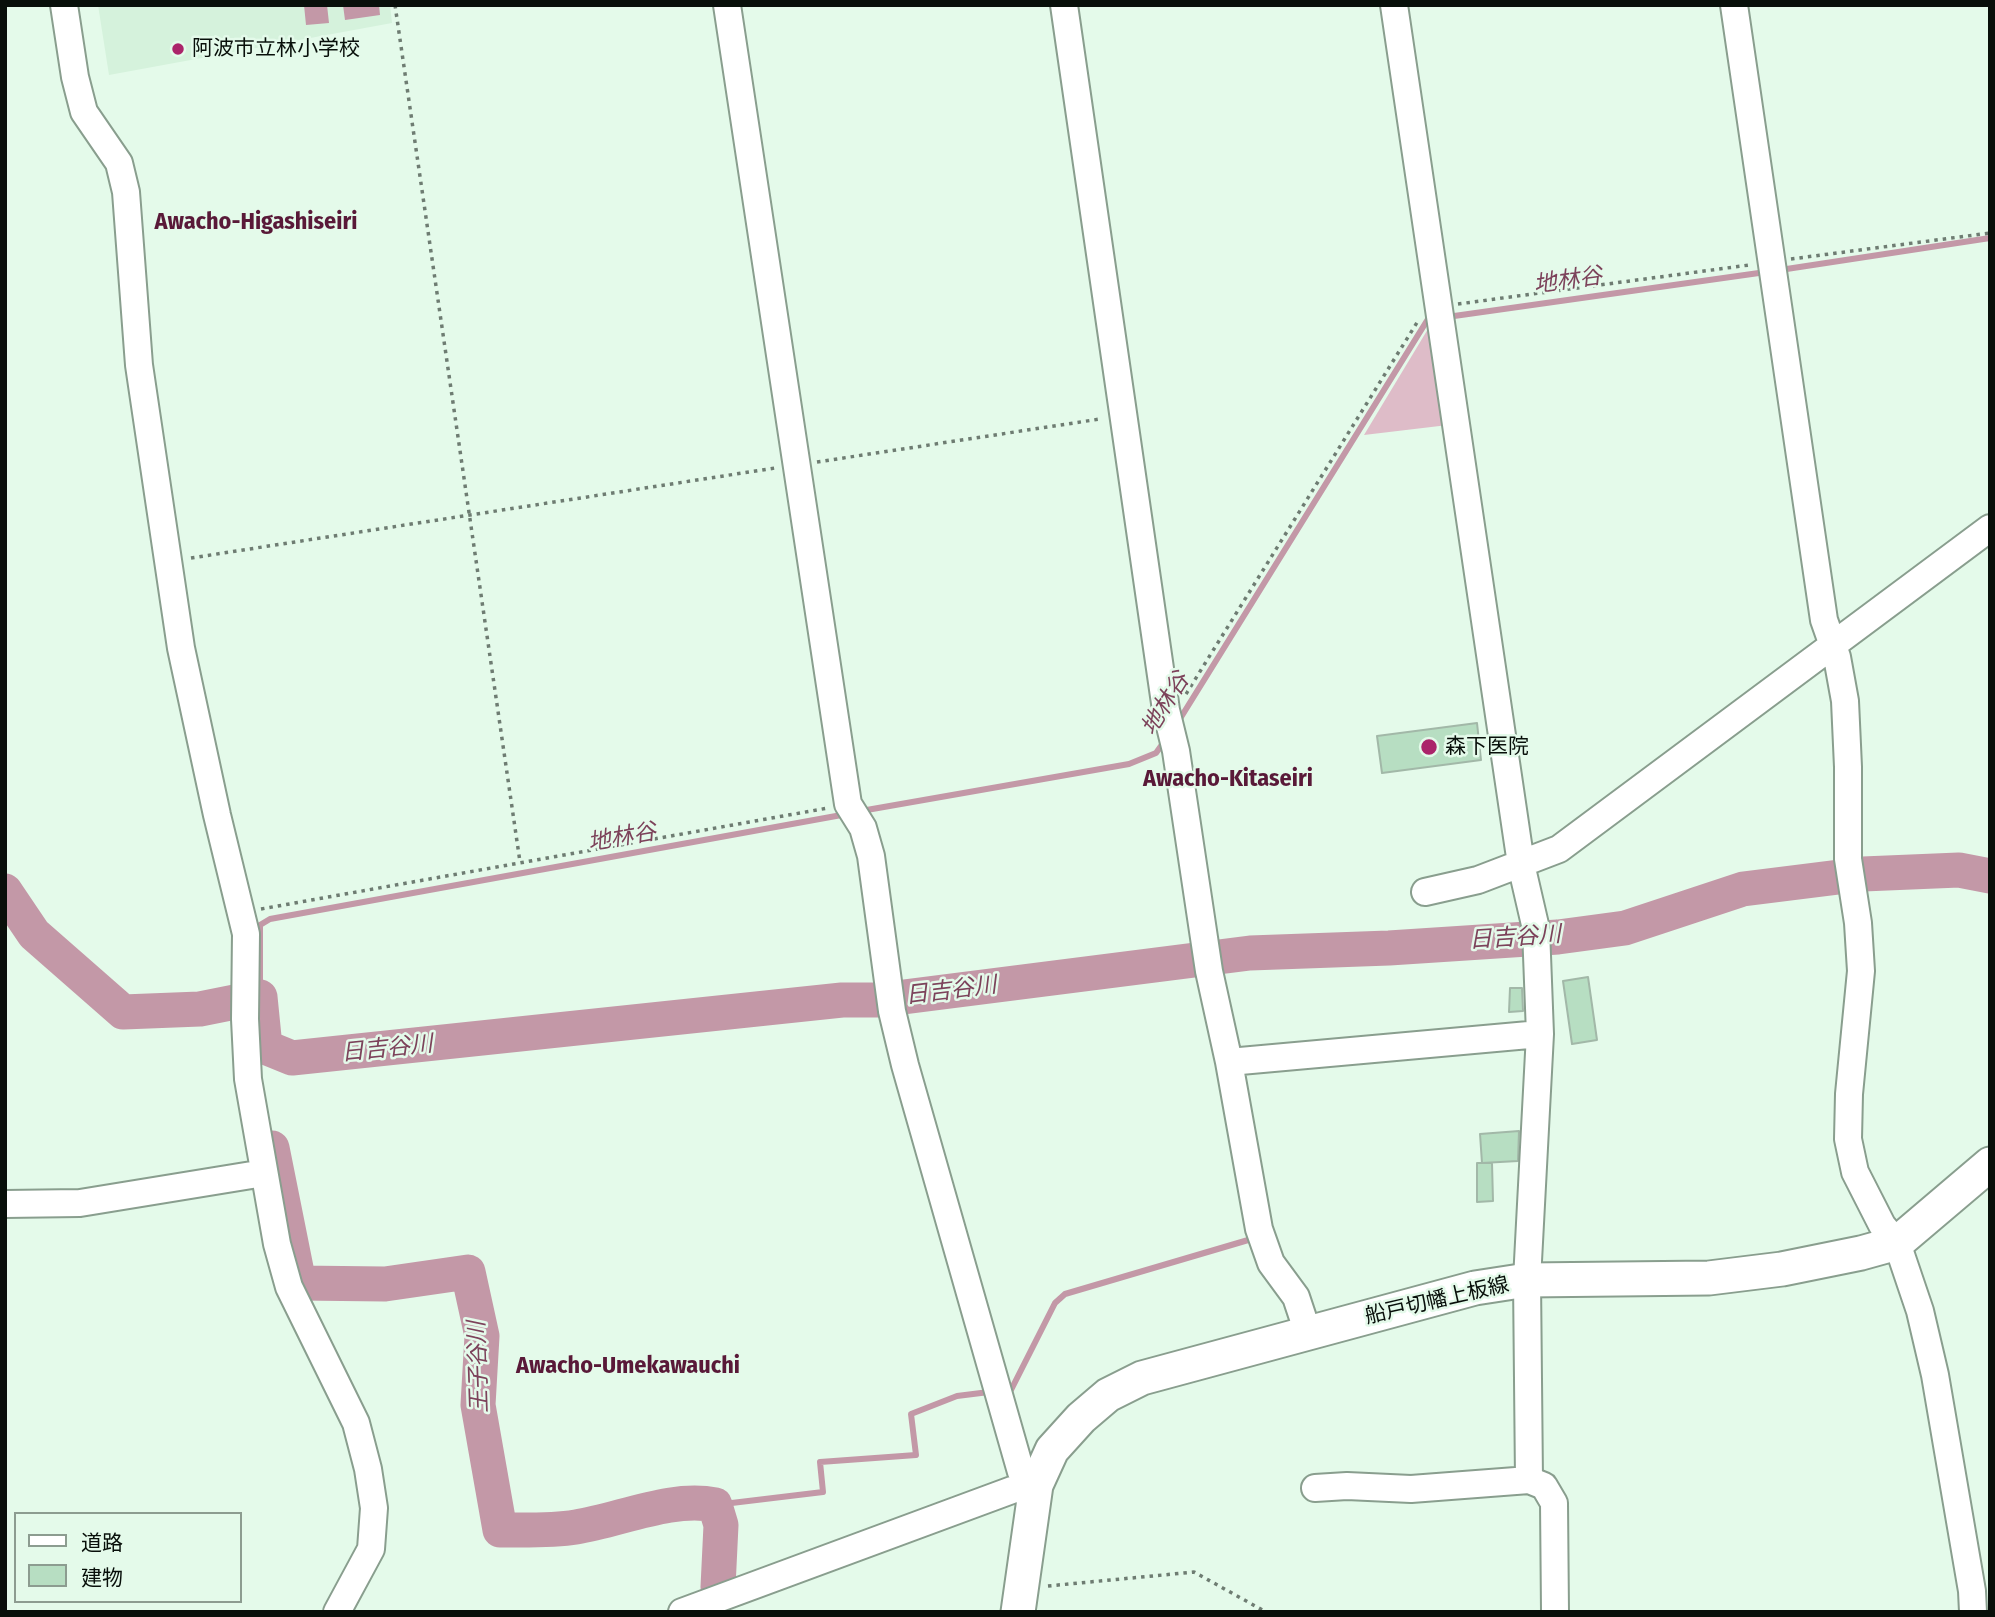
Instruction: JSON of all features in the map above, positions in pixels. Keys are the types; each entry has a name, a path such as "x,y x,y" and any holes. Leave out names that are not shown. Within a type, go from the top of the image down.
{"main road":[{"name":"船戸切幡上板線","path":"1020,1599 1036,1485 1052,1450 1081,1418 1108,1395 1143,1378 1475,1288 1527,1280 1709,1278 1782,1269 1896,1243 1990,1164"}],"street":[{"path":"64,5 75,77 84,112 119,163 126,192 139,365 181,648 246,934 248,1079 277,1244 289,1287 356,1423 368,1469 374,1508 371,1549 338,1612"},
{"path":"727,5 796,465 852,811 863,828 871,856 891,1000 905,1065 1021,1472 1036,1485"},
{"path":"1064,5 1123,416 1207,960 1229,1062 1259,1229 1271,1263 1296,1297 1308,1333"},
{"path":"1394,5 1521,864 1537,938 1540,1034 1527,1280 1529,1480"},
{"path":"1734,5 1824,620 1837,657 1845,701 1848,859 1858,923 1861,971 1849,1094 1848,1139 1855,1172 1882,1225 1896,1243 1920,1311 1935,1375 1972,1591 1973,1612"},
{"path":"1425,892 1478,880 1559,849 1990,528"},
{"path":"1229,1062 1540,1034"},
{"path":"5,1204 80,1203 264,1173"},
{"path":"1315,1488 1347,1486 1411,1489 1529,1480 1544,1486 1554,1503 1555,1612"},
{"path":"682,1612 1012,1490 1036,1485"}],"path":[{"path":"395,5 520,862"},
{"path":"1170,726 1180,704 1424,311 1439,314 1771,268 1990,233"},
{"path":"168,561 1123,416"},
{"path":"241,913 520,862 852,811"},
{"path":"1020,1599 1057,1586 1194,1572 1266,1612"}],"shaded area":[{"name":"阿波市立林小学校","path":"98,5 390,5 392,23 109,75"},
{"path":"304,5 327,5 329,23 306,25"},
{"path":"343,5 379,5 380,15 345,20"},
{"path":"1431,324 1448,425 1364,435"}],"building":[{"path":"1477,723 1481,760 1382,773 1377,736"},
{"path":"1588,977 1597,1040 1572,1044 1563,981"},
{"path":"1510,988 1522,988 1523,1011 1509,1012"},
{"path":"1519,1131 1518,1161 1482,1163 1480,1134"},
{"path":"1477,1163 1492,1163 1493,1201 1477,1202"}],"waterway":[{"name":"地林谷","path":"1780,270 1990,238"},
{"name":"地林谷","path":"1447,317 1766,272"},
{"name":"地林谷","path":"1178,722 1428,319 1433,319"},
{"name":"地林谷","path":"861,811 1129,764 1156,753 1166,739"},
{"name":"地林谷","path":"260,997 260,925 270,919 847,814"},
{"name":"日吉谷川","path":"5,891 34,934 123,1012 200,1009 260,997 265,1047 292,1058 842,1000 880,1000 1250,953 1389,948 1558,937 1625,928 1743,889 1863,874 1959,870 1990,876"},
{"name":"王子谷川","path":"272,1148 299,1283 385,1284 468,1272 482,1336 478,1405 500,1530 567,1528 664,1506 698,1503 715,1505 721,1525 718,1587"},
{"path":"1005,1391 1011,1390 1055,1303 1065,1294 1255,1238"},
{"path":"715,1505 823,1492 820,1462 916,1455 911,1414 957,1396 989,1392"}],"place":[{"name":"阿波市立林小学校","path":"178,49"},
{"name":"森下医院","path":"1429,747"}],"district":[{"name":"Awacho-Higashiseiri","path":"256,222"},
{"name":"Awacho-Kitaseiri","path":"1228,779"},
{"name":"Awacho-Umekawauchi","path":"628,1366"}]}
